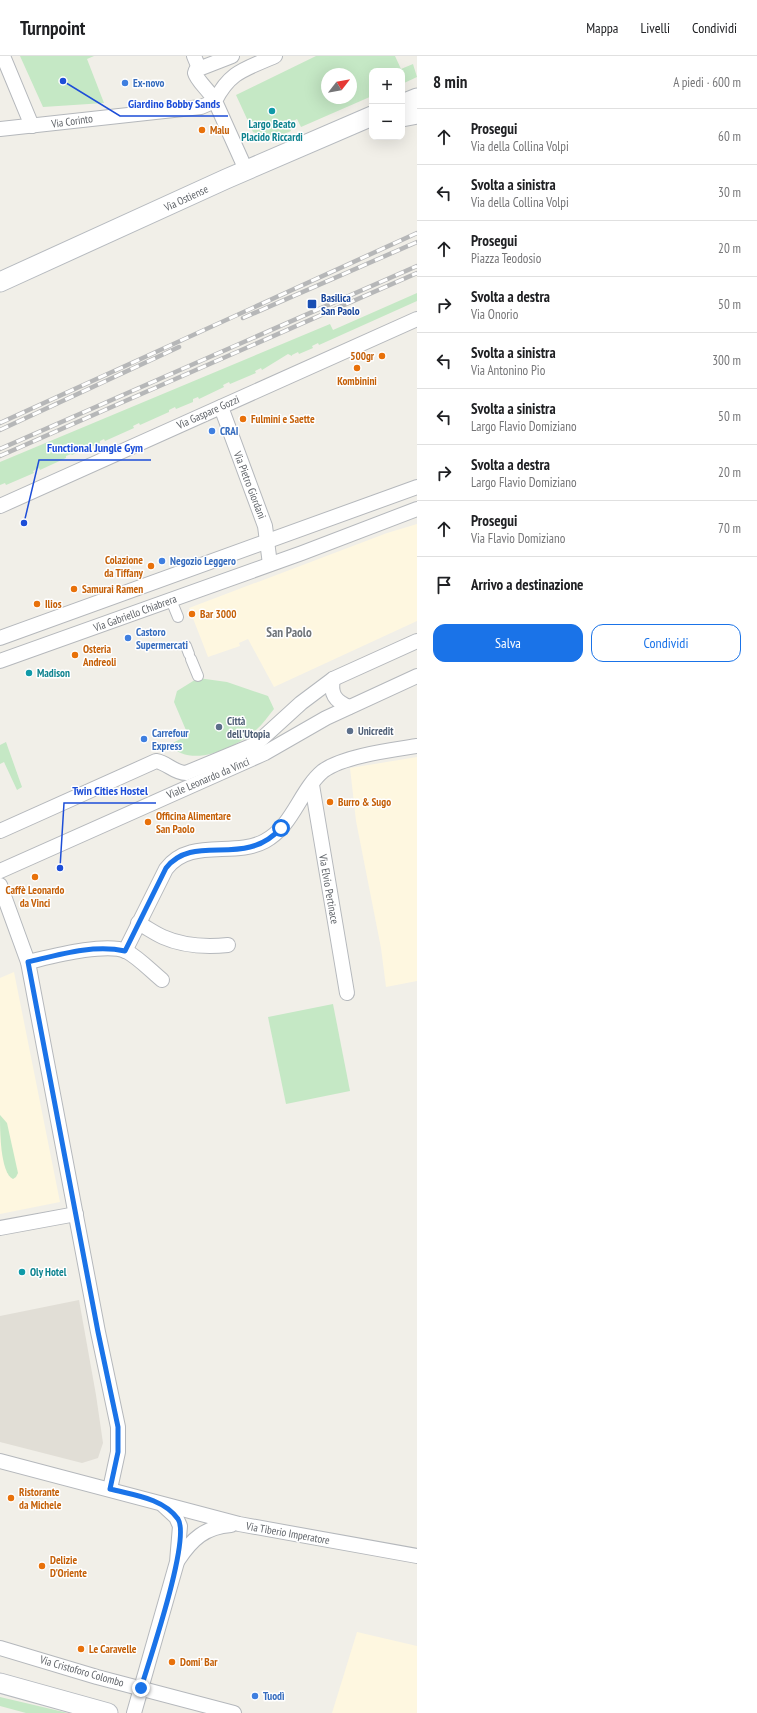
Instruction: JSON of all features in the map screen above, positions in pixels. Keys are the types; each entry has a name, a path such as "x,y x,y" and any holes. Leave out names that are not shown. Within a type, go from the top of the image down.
{"main road":[{"path":"405,103 417,98"},
{"name":"Via Ostiense","path":"0,282 246,170 367,121"},
{"path":"0,1683 108,1713"}],"street":[{"path":"3,56 32,126"},
{"path":"232,56 210,66 196,62 195,73 196,77 206,87 215,101 246,170"},
{"path":"215,101 222,86 232,77 275,56"},
{"name":"Via Corinto","path":"0,129 201,107 215,101"},
{"path":"405,117 417,115"},
{"name":"Via Gaspare Gozzi","path":"0,506 417,319"},
{"name":"Via Pietro Giordani","path":"221,406 265,526 274,540"},
{"name":"Via Gabriello Chiabrera","path":"0,638 417,487"},
{"name":"Via Gabriello Chiabrera","path":"0,661 287,559 417,508"},
{"path":"274,540 287,559"},
{"path":"270,564 274,540"},
{"path":"171,600 178,617"},
{"name":"Viale Leonardo da Vinci","path":"0,831 156,761 166,764 177,772 186,773 256,744 301,703 333,679 417,641"},
{"path":"186,647 198,676"},
{"name":"Viale Leonardo da Vinci","path":"0,871 265,753 326,718 417,676"},
{"path":"333,679 332,688 334,697 340,703 349,707"},
{"path":"313,694 321,695 326,702 326,718"},
{"path":"125,951 166,868 173,860 191,852 248,848 266,841 281,828 324,771 338,763 417,746"},
{"name":"Via Elvio Pertinace","path":"312,785 347,993"},
{"path":"0,885 28,962 118,1427 118,1452 110,1489 0,1461"},
{"path":"141,917 164,937 205,947 228,945"},
{"path":"28,962 100,949 125,951 162,980"},
{"path":"0,1228 76,1214"},
{"name":"Via Tiberio Imperatore","path":"110,1489 239,1524 417,1556"},
{"path":"134,1713 177,1562 180,1526 176,1517 161,1504"},
{"path":"177,1562 188,1546 202,1532 223,1525 239,1524"},
{"name":"Via Cristoforo Colombo","path":"0,1648 234,1713"}],"shaded area":[{"path":"417,524 417,621 274,687 248,639 239,643 240,646 208,657 189,608 387,533"},
{"path":"417,757 417,981 386,987 381,948 356,821 350,768"},
{"path":"14,972 60,1202 0,1214 0,978"},
{"path":"79,1300 103,1443 98,1458 82,1463 0,1442 0,1316"},
{"path":"357,1632 417,1646 417,1713 332,1713"}],"green space":[{"path":"20,56 94,56 87,59 104,103 43,107"},
{"path":"316,56 395,56 401,68 369,68 369,97 357,103 357,68 321,68 321,104 354,104 301,127 297,119 288,124 291,131 272,139 253,132 236,95"},
{"path":"413,64 417,77 405,83 405,68 403,68"},
{"path":"417,293 417,301 319,345 318,343 312,346 313,348 299,354 298,352 292,356 288,354 262,370 261,368 255,371 256,373 230,384 229,382 223,385 224,387 199,399 198,397 193,399 193,402 176,409 175,407 169,410 169,412 140,425 139,423 133,426 134,428 105,441 104,439 100,441 100,443 72,455 66,456 66,458 40,470 39,468 33,471 34,473 6,485 5,483 0,485 0,462 330,324 333,330"},
{"path":"198,678 227,682 268,696 274,709 256,730 247,737 225,749 201,756 178,752 169,745 188,735 174,702 177,691"},
{"path":"6,742 22,787 17,790 4,762 0,764 0,745"},
{"path":"333,1004 350,1091 286,1104 268,1017"},
{"path":"0,1115 7,1123 18,1173 13,1179 5,1169 3,1160"},
{"path":"0,1697 68,1713 26,1713 0,1706"}],"railway":[{"path":"0,423 417,233"},
{"path":"243,318 417,242"},
{"path":"0,449 417,266"},
{"path":"0,456 417,273"},
{"path":"0,430 179,347"}],"place":[{"name":"Giardino Bobby Sands","path":"63,81"},
{"name":"Ex-novo","path":"125,83"},
{"name":"Largo Beato Placido Riccardi","path":"272,111"},
{"name":"Malu","path":"202,130"},
{"name":"Basilica San Paolo","path":"312,304"},
{"name":"500gr","path":"382,356"},
{"name":"Kombinini","path":"357,368"},
{"name":"Fulmini e Saette","path":"243,419"},
{"name":"CRAI","path":"212,431"},
{"name":"Functional Jungle Gym","path":"24,523"},
{"name":"Negozio Leggero","path":"162,561"},
{"name":"Colazione da Tiffany","path":"151,566"},
{"name":"Samurai Ramen","path":"74,589"},
{"name":"Ilios","path":"37,604"},
{"name":"Bar 3000","path":"192,614"},
{"name":"Castoro Supermercati","path":"128,638"},
{"name":"Osteria Andreoli","path":"75,655"},
{"name":"Madison","path":"29,673"},
{"name":"Città dell'Utopia","path":"219,727"},
{"name":"Unicredit","path":"350,731"},
{"name":"Carrefour Express","path":"144,739"},
{"name":"Burro & Sugo","path":"330,802"},
{"name":"Officina Alimentare San Paolo","path":"148,822"},
{"name":"Twin Cities Hostel","path":"60,868"},
{"name":"Caffè Leonardo da Vinci","path":"35,877"},
{"name":"Oly Hotel","path":"22,1272"},
{"name":"Ristorante da Michele","path":"11,1498"},
{"name":"Delizie D'Oriente","path":"42,1566"},
{"name":"Le Caravelle","path":"81,1649"},
{"name":"Domi' Bar","path":"172,1662"},
{"name":"Tuodì","path":"255,1696"}],"district":[{"name":"San Paolo","path":"289,632"}],"route":[{"path":"141,1688 177,1562 181,1531 179,1521 161,1504 110,1489 118,1452 118,1427 98,1332 28,962 100,949 125,951 143,911 166,868 173,860 181,855 200,850 248,848 266,841 281,828"}]}
